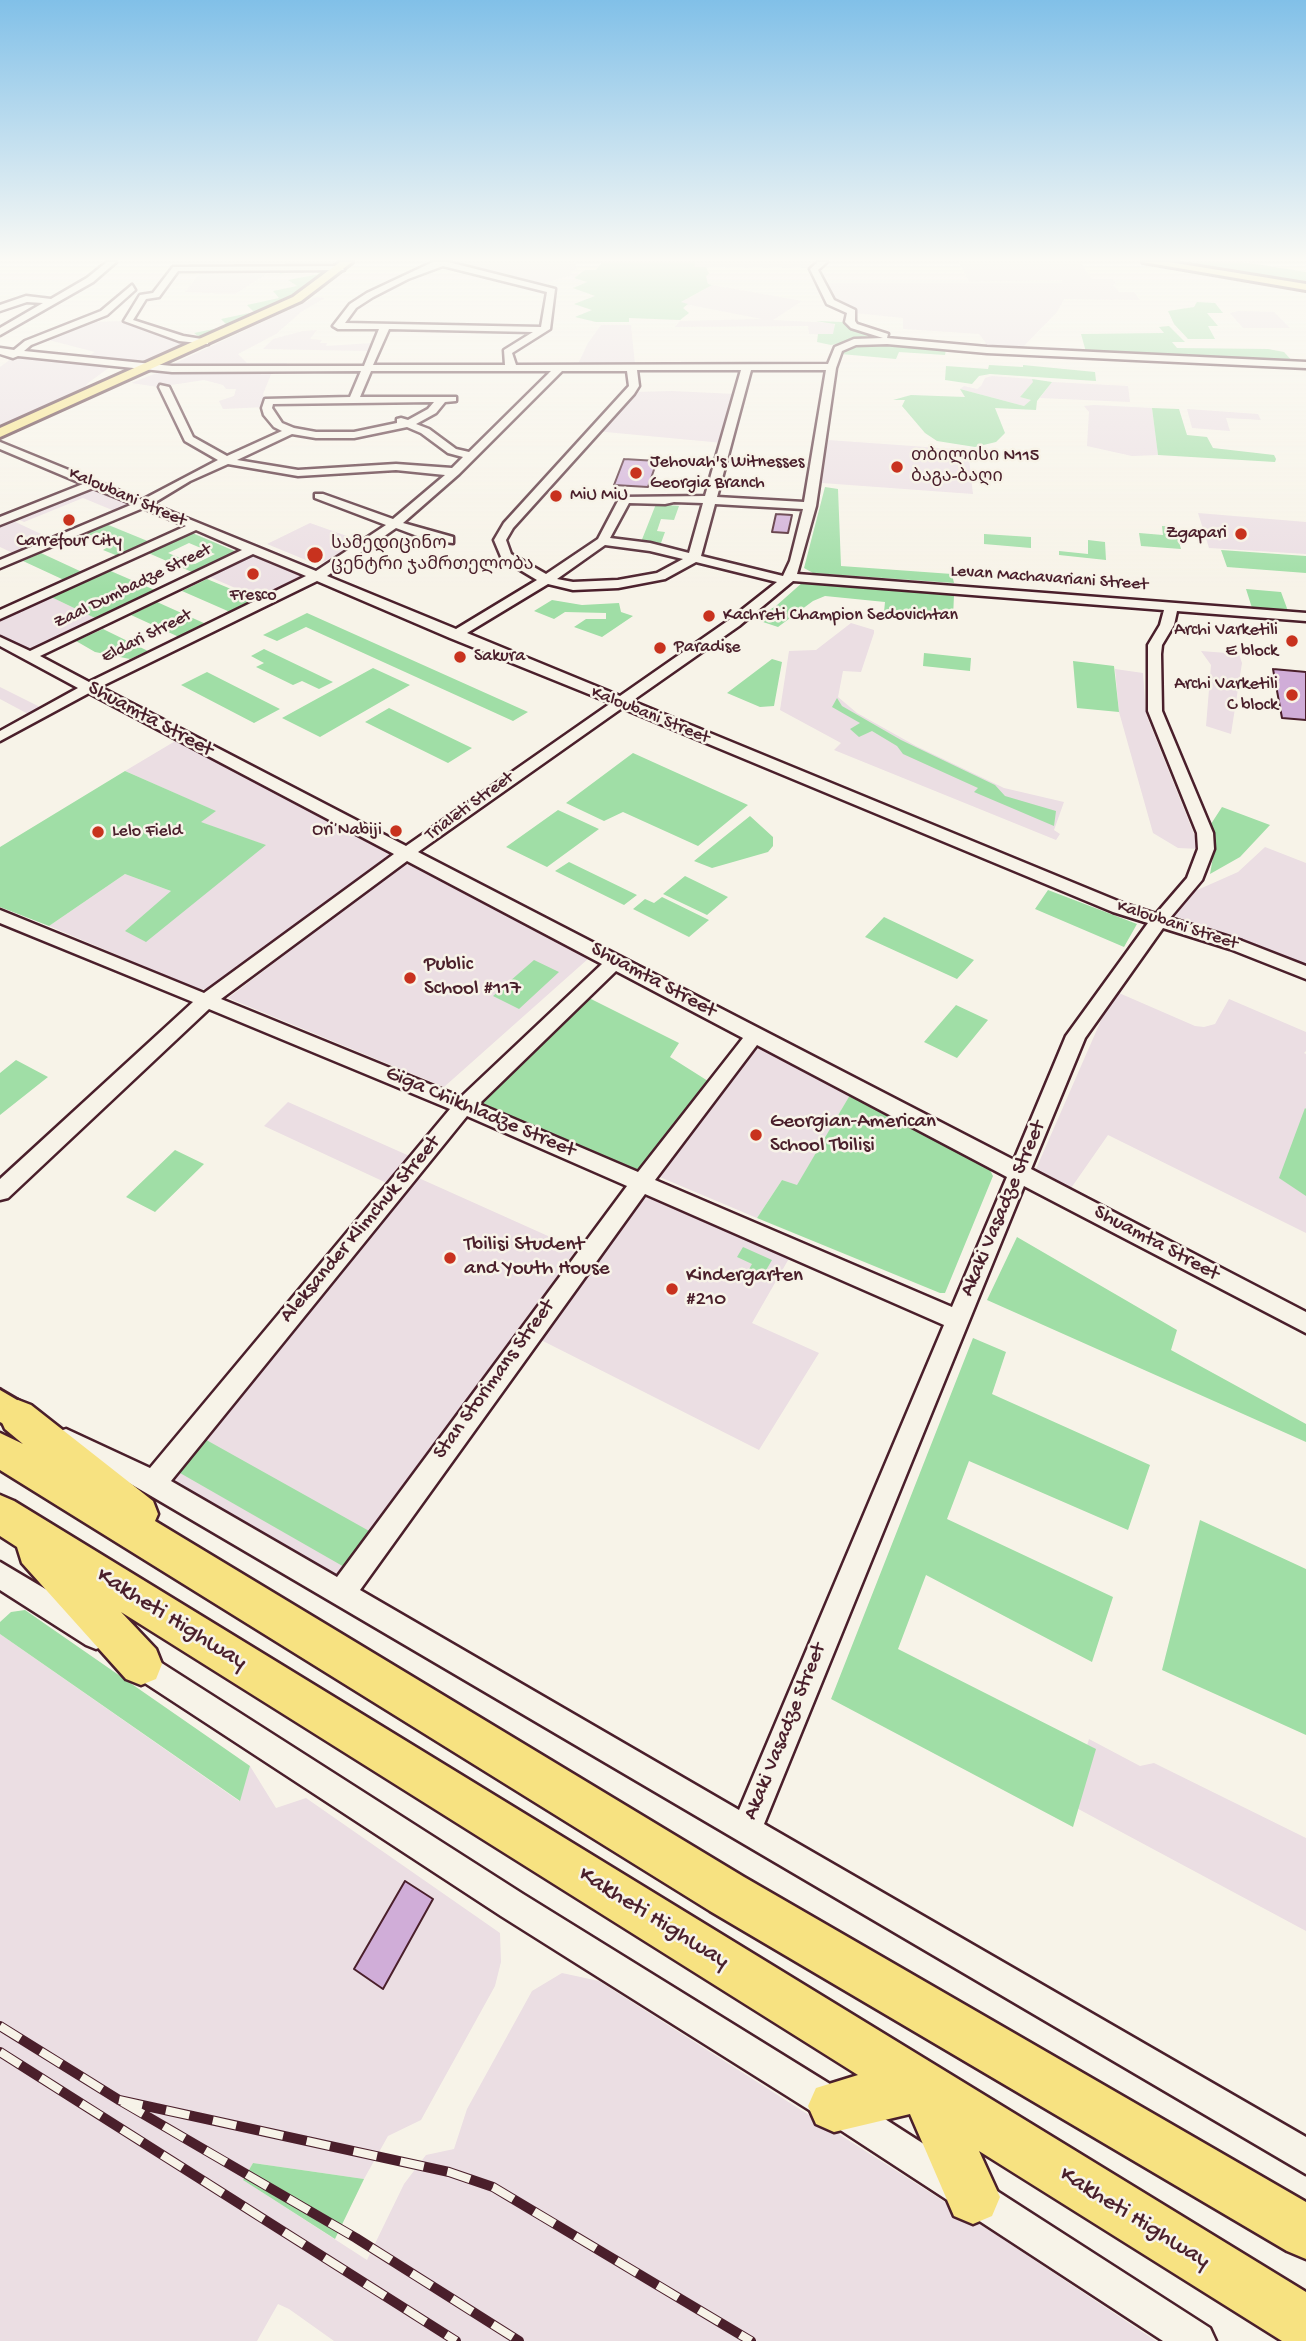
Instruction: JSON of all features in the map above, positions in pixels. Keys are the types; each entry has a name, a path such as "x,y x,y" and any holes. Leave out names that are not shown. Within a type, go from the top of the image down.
{"highway":[{"path":"9,1410 224,1584"},
{"path":"0,1450 224,1584 727,1894 1306,2232"},
{"path":"4,1516 141,1664"},
{"name":"Kakheti Highway","path":"4,1516 1306,2324"},
{"path":"834,2106 923,2086 973,2197"}],"main road":[{"path":"0,433 143,371"}],"street":[{"path":"354,400 365,371"},
{"name":"Eldari Street","path":"0,737 90,687 352,555 395,524 455,472 556,371"},
{"path":"632,371 634,386 508,526 500,540 506,556 545,580 589,587 628,583 661,576 694,558 746,371"},
{"path":"788,579 810,506 830,371"},
{"path":"228,459 192,438 164,387 189,439 228,459 267,470 312,472 396,467 455,472"},
{"path":"354,400 446,400 408,424 354,435 316,435 291,431 272,420 267,408 269,401 354,400"},
{"path":"389,416 425,431 452,451 471,456"},
{"path":"0,564 141,505 228,459 291,431"},
{"name":"Kaloubani Street","path":"0,444 194,527 1119,908 1236,945 1306,973"},
{"path":"0,521 92,484"},
{"path":"319,496 434,538 449,540"},
{"path":"455,635 603,541 624,501 628,499 665,501 672,498 810,506"},
{"path":"0,615 194,527"},
{"name":"Levan Machavariani Street","path":"603,541 650,547 788,579 1306,617"},
{"name":"Zaal Dumbadze Street","path":"30,656 251,550"},
{"name":"Trialeti Street","path":"0,1192 207,1000 406,853 734,623 788,579"},
{"name":"Akaki Vasadze Street","path":"746,1830 956,1319 1076,1036 1160,921 1194,880 1206,849 1205,833 1155,711 1155,645 1167,625 1172,606"},
{"name":"Shuamta Street","path":"0,641 1306,1323"},
{"name":"Giga Chikhladze Street","path":"0,916 464,1106 956,1319"},
{"name":"Aleksander Klimchuk Street","path":"153,1484 464,1106 616,961"},
{"name":"Stan Storimans Street","path":"341,1594 640,1181 755,1035"},
{"path":"9,1410 153,1484 1306,2157"},
{"path":"0,1575 512,1905 834,2106 1198,2341"}],"shaded area":[{"path":"0,371 104,371 88,383 79,395 0,427"},
{"path":"161,371 272,372 263,394 265,407 223,409 219,401 234,396 236,389 226,389 223,385 204,380 158,387 131,383"},
{"path":"992,376 1032,379 1034,382 1020,397 1032,400 1024,406 960,389 964,386 977,389 985,378"},
{"path":"1052,382 1128,386 1130,402 1040,398"},
{"path":"633,392 735,394 723,443 595,431"},
{"path":"1084,406 1152,408 1158,455 1132,456 1087,446 1089,412"},
{"path":"1187,409 1258,414 1261,420 1226,418 1230,431 1192,428"},
{"name":"თბილისი N115 ბაგა-ბაღი","path":"828,440 968,450 973,494 822,483"},
{"path":"90,488 131,505 117,512 83,498 24,522 13,517"},
{"path":"1198,513 1306,522 1306,554 1209,548"},
{"path":"9,519 54,540 17,555 0,547 0,523"},
{"name":"სამედიცინო ცენტრი ჯამრთელობა","path":"310,523 361,541 318,565 267,544"},
{"path":"251,555 303,577 261,599 205,575"},
{"path":"47,595 97,619 32,651 0,636 0,617"},
{"path":"851,623 874,630 874,633 861,672 843,671 838,697 857,713 916,746 1004,788 1064,802 1054,830 1060,834 1056,840 834,750 841,743 780,710 789,651 816,650"},
{"path":"1201,651 1239,654 1242,663 1231,734 1206,726 1211,665"},
{"path":"1115,669 1143,673 1146,714 1200,849 1178,848 1153,833 1119,712"},
{"path":"0,687 42,708 30,715 0,699"},
{"path":"177,740 395,856 209,989 198,989 49,926 125,874 171,891 265,845 200,822 215,811 125,771"},
{"path":"1265,847 1306,863 1306,965 1235,936 1171,915 1186,895 1238,872"},
{"name":"Public School #117","path":"405,863 589,958 444,1087 228,998"},
{"path":"1119,993 1195,1026 1215,1024 1229,999 1306,1032 1306,1233 1108,1135 1069,1191 1043,1177 1036,1169 1102,1018"},
{"name":"Georgian-American School Tbilisi","path":"756,1043 850,1095 797,1186 782,1180 757,1218 655,1175"},
{"path":"288,1102 414,1158 391,1185 264,1126"},
{"path":"412,1175 577,1249 472,1391 341,1582 164,1478"},
{"name":"Kindergarten #210","path":"642,1193 791,1255 752,1323 819,1353 759,1450 537,1338"},
{"path":"0,1634 239,1801 250,1766 276,1808 306,1798 500,1933 501,1962 495,1986 421,2120 388,2136 364,2179 253,2163 243,2180 367,2260 404,2184 426,2155 454,2149 467,2109 532,1991 562,1973 599,1981 989,2230 1156,2341 334,2341 278,2304 257,2341 0,2341"},
{"path":"1089,1739 1140,1766 1154,1763 1306,1838 1306,1931 1069,1804"}],"green space":[{"path":"946,371 1087,371 1095,372 1096,381 990,374 979,376 972,384 945,380"},
{"path":"1032,379 1052,382 1037,401 1036,410 995,408 1005,433 996,442 975,447 937,441 925,433 902,406 905,400 893,400 911,395 965,397 960,389 1024,406 1031,400 1020,397 1033,382"},
{"path":"1152,408 1179,409 1187,435 1207,437 1213,448 1274,455 1275,462 1158,455"},
{"path":"825,487 838,489 841,566 952,574 954,583 813,573 804,568"},
{"path":"656,504 679,506 674,520 661,519 657,531 665,532 661,543 641,542"},
{"path":"106,524 150,542 118,556 103,550 113,544 85,533"},
{"path":"1162,526 1175,527 1181,549 1141,546 1139,533 1163,535"},
{"path":"190,532 237,552 192,572 146,552","holes":["189,543 215,554 195,564 168,553"]},
{"path":"984,534 1031,537 1031,548 984,544"},
{"path":"1088,540 1105,542 1106,560 1059,555 1059,551 1088,554"},
{"path":"1221,550 1306,556 1306,573 1227,567"},
{"path":"41,553 82,572 64,580 23,561"},
{"path":"106,569 157,591 97,619 47,595"},
{"path":"207,579 255,599 230,612 182,591"},
{"path":"803,582 954,595 953,618 884,612 885,602 825,596 813,601 778,627 754,619 776,606"},
{"path":"1246,589 1281,592 1288,611 1252,608"},
{"path":"552,600 582,605 619,603 621,612 633,616 602,637 574,627 586,619 606,619 606,613 565,612 554,619 534,611"},
{"path":"157,602 206,624 179,637 131,615"},
{"path":"307,613 528,712 513,721 306,627 277,641 263,635"},
{"path":"103,629 148,651 130,659 95,652 76,641"},
{"path":"264,649 333,682 319,689 302,681 293,685 256,667 264,663 251,656"},
{"path":"924,653 971,658 970,671 923,666"},
{"path":"772,659 782,662 774,706 760,707 727,693"},
{"path":"1073,661 1114,666 1119,712 1077,708"},
{"path":"373,668 410,685 320,737 282,718"},
{"path":"207,672 280,709 254,723 181,685"},
{"path":"837,698 842,706 901,740 995,785 1005,796 1056,811 1054,826 974,792 978,788 903,754 897,746 872,731 859,737 850,729 860,723 832,707"},
{"path":"389,708 472,748 448,763 365,722"},
{"path":"633,753 748,805 698,846 623,812 604,821 566,803"},
{"path":"125,771 216,811 201,822 266,845 146,942 125,931 171,891 125,874 49,926 0,907 0,847"},
{"path":"1222,807 1270,825 1240,857 1210,874 1215,846 1209,827"},
{"path":"558,810 599,829 547,867 506,847"},
{"path":"750,816 773,837 773,846 768,852 712,868 694,861"},
{"path":"569,862 637,895 624,905 555,871"},
{"path":"685,876 728,897 707,915 663,894"},
{"path":"1048,890 1137,924 1124,947 1035,909"},
{"path":"662,897 709,920 689,937 633,909 645,899 654,903"},
{"path":"884,917 974,960 957,979 865,937"},
{"path":"534,960 559,972 519,1009 493,996"},
{"path":"587,997 679,1043 670,1057 708,1081 639,1171 634,1172 479,1108 478,1102"},
{"path":"956,1005 988,1020 957,1058 924,1042"},
{"path":"16,1060 48,1077 0,1115 0,1073"},
{"path":"850,1095 990,1170 993,1176 945,1293 757,1218 782,1180 797,1185"},
{"path":"1306,1109 1306,1196 1279,1178"},
{"path":"175,1150 204,1164 155,1212 126,1197"},
{"path":"1017,1237 1177,1330 1171,1350 1306,1424 1306,1442 987,1300"},
{"path":"743,1247 772,1260 762,1277 748,1271 752,1264 737,1257"},
{"path":"973,1338 1006,1352 992,1394 1150,1465 1128,1530 969,1461 947,1519 1113,1597 1092,1662 926,1575 898,1649 1096,1749 1073,1827 831,1699"},
{"path":"201,1437 371,1532 346,1568 173,1469"},
{"path":"1200,1520 1306,1569 1306,1735 1162,1670"},
{"path":"25,1610 250,1766 240,1801 0,1634 0,1622 11,1612"},
{"path":"253,2163 364,2179 335,2239 243,2180"}],"building":[{"name":"Jehovah's Witnesses Georgia Branch","path":"624,459 657,461 648,487 614,485"},
{"path":"776,514 792,515 788,533 772,532"},
{"name":"Archi Varketili C block","path":"1273,669 1306,672 1306,720 1282,718"},
{"path":"405,1881 433,1899 383,1989 354,1969"}],"railway":[{"path":"0,2026 119,2100"},
{"path":"0,2052 456,2341"},
{"path":"119,2100 449,2172 493,2187 751,2341"},
{"path":"119,2100 356,2238 519,2341"}],"place":[{"name":"თბილისი N115 ბაგა-ბაღი","path":"897,467"},
{"name":"Jehovah's Witnesses Georgia Branch","path":"636,473"},
{"name":"MiU MiU","path":"556,496"},
{"name":"Carrefour City","path":"69,520"},
{"name":"Zgapari","path":"1241,534"},
{"name":"სამედიცინო ცენტრი ჯამრთელობა","path":"315,555"},
{"name":"Fresco","path":"253,574"},
{"name":"Kachreti Champion Sedovichtan","path":"709,616"},
{"name":"Archi Varketili E block","path":"1292,641"},
{"name":"Paradise","path":"660,648"},
{"name":"Sakura","path":"460,657"},
{"name":"Archi Varketili C block","path":"1292,695"},
{"name":"Ori Nabiji","path":"396,831"},
{"name":"Lelo Field","path":"98,832"},
{"name":"Public School #117","path":"410,978"},
{"name":"Georgian-American School Tbilisi","path":"756,1135"},
{"name":"Tbilisi Student and Youth House","path":"450,1258"},
{"name":"Kindergarten #210","path":"672,1289"}]}
